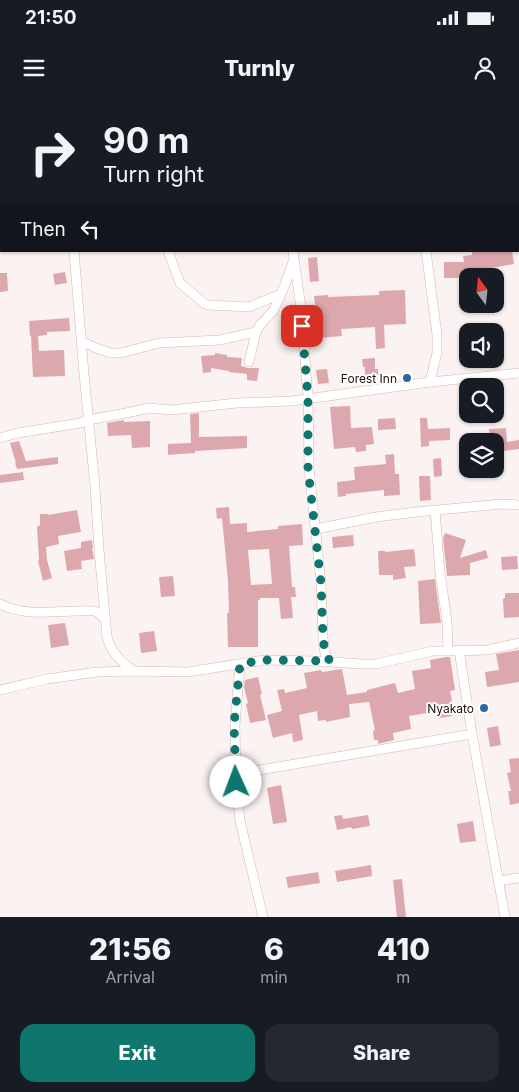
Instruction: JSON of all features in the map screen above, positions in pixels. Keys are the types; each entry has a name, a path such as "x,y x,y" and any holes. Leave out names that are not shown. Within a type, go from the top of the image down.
{"street":[{"path":"74,252 95,486 106,637 108,643 125,665 134,671"},
{"path":"168,252 180,283 205,304 249,307 281,294"},
{"path":"426,252 437,336 437,353 430,382"},
{"path":"249,362 256,332 272,313 286,282 293,255"},
{"path":"293,255 301,308 308,398 308,468 321,583 323,637 325,654 330,661"},
{"path":"81,341 111,353 121,353 159,343 220,340 256,332"},
{"path":"0,438 149,408 171,410 237,403 285,401 430,382 519,373"},
{"path":"316,529 376,517 435,510 502,504 519,505"},
{"path":"435,510 448,651"},
{"path":"0,604 18,611 30,612 95,611 105,619"},
{"path":"0,690 70,675 97,672 188,672 264,660 376,664 433,651 487,650 519,643"},
{"path":"459,650 505,917"},
{"path":"240,664 234,725 240,821 263,917"},
{"path":"236,774 472,734"},
{"path":"498,881 519,878"}],"building":[{"path":"472,252 512,252 514,264 491,268 459,268 458,278 444,278 444,262 464,262 463,256 472,255"},
{"path":"317,257 319,281 310,282 308,258"},
{"path":"65,272 67,283 55,285 53,274"},
{"path":"0,273 7,273 8,291 0,292"},
{"path":"405,290 406,324 384,325 385,348 376,349 375,327 341,329 342,336 319,338 314,296 379,295 379,291"},
{"path":"69,318 70,331 47,332 47,335 38,336 39,351 64,350 65,376 33,377 29,321"},
{"path":"215,353 227,355 227,357 242,358 241,366 259,368 257,381 247,380 247,374 211,368 211,372 203,373 201,356 215,355"},
{"path":"375,358 375,369 378,369 378,378 365,378 365,367 363,367 362,359"},
{"path":"327,369 329,383 318,384 316,370"},
{"path":"350,406 351,428 372,427 374,444 366,445 366,451 356,452 355,447 334,449 330,407"},
{"path":"199,413 199,437 247,436 247,448 195,451 195,453 168,455 168,444 191,443 190,414"},
{"path":"395,418 396,429 378,430 378,419"},
{"path":"420,418 427,418 428,429 450,428 450,440 429,441 429,446 421,447"},
{"path":"124,420 124,422 150,421 150,447 132,448 131,435 108,436 107,423"},
{"path":"506,428 507,442 519,440 519,449 504,451 504,433 489,433 489,429"},
{"path":"19,441 26,461 58,457 58,464 17,469 10,443"},
{"path":"394,454 395,474 399,474 400,495 384,496 384,490 346,494 346,496 338,497 337,482 355,480 354,467 386,464 385,455"},
{"path":"441,458 442,476 434,477 433,459"},
{"path":"23,472 24,480 0,483 0,475"},
{"path":"419,476 430,476 431,500 420,501"},
{"path":"229,507 230,524 247,523 247,532 302,524 303,545 289,546 292,587 295,587 296,597 291,597 293,618 281,619 279,598 260,598 258,600 258,647 228,647 228,581 222,518 217,519 216,508","holes":["269,549 272,584 251,585 248,550"]},
{"path":"77,510 81,532 58,536 59,544 46,547 52,578 43,581 38,561 37,527 40,525 40,514 48,515"},
{"path":"445,533 466,540 460,558 486,550 488,558 470,563 470,575 447,576 443,538"},
{"path":"353,535 354,546 333,548 332,537"},
{"path":"92,540 94,559 81,561 82,569 67,571 64,551 81,548 81,542"},
{"path":"414,549 416,566 404,567 406,578 393,580 393,575 379,575 378,551"},
{"path":"517,556 518,569 502,570 501,557"},
{"path":"173,576 175,596 161,597 159,577"},
{"path":"435,579 441,623 420,624 418,581"},
{"path":"505,593 519,593 519,617 504,618 503,599 505,598"},
{"path":"65,623 69,645 51,648 48,625"},
{"path":"154,631 157,651 141,653 139,633"},
{"path":"519,650 519,682 487,687 485,672 499,670 496,654"},
{"path":"450,657 455,690 450,691 452,716 440,718 439,711 409,716 411,729 393,733 394,740 378,744 378,740 374,740 373,731 375,730 369,702 349,704 350,717 326,722 326,720 318,721 317,711 299,715 303,740 293,742 292,733 273,738 267,715 282,711 277,690 284,689 285,693 307,688 304,673 342,669 347,695 367,692 367,690 395,683 398,693 415,689 412,671 431,668 430,660"},
{"path":"258,677 266,720 250,723 244,687 245,680"},
{"path":"498,726 501,745 490,747 487,728"},
{"path":"519,758 519,803 510,805 508,791 511,791 507,773 511,772 509,759"},
{"path":"281,785 287,822 273,824 267,788"},
{"path":"342,815 343,819 368,815 370,826 337,830 334,816"},
{"path":"473,821 476,841 460,843 457,824"},
{"path":"371,865 372,876 337,882 335,871"},
{"path":"318,872 320,883 288,888 286,877"},
{"path":"402,879 406,917 397,917 393,880"}],"place":[{"name":"Forest Inn","path":"407,378"},
{"name":"Nyakato","path":"484,708"}],"route":[{"path":"236,782 234,725 240,664 264,660 330,661 325,654 323,637 321,583 308,468 308,398 302,326"}]}
